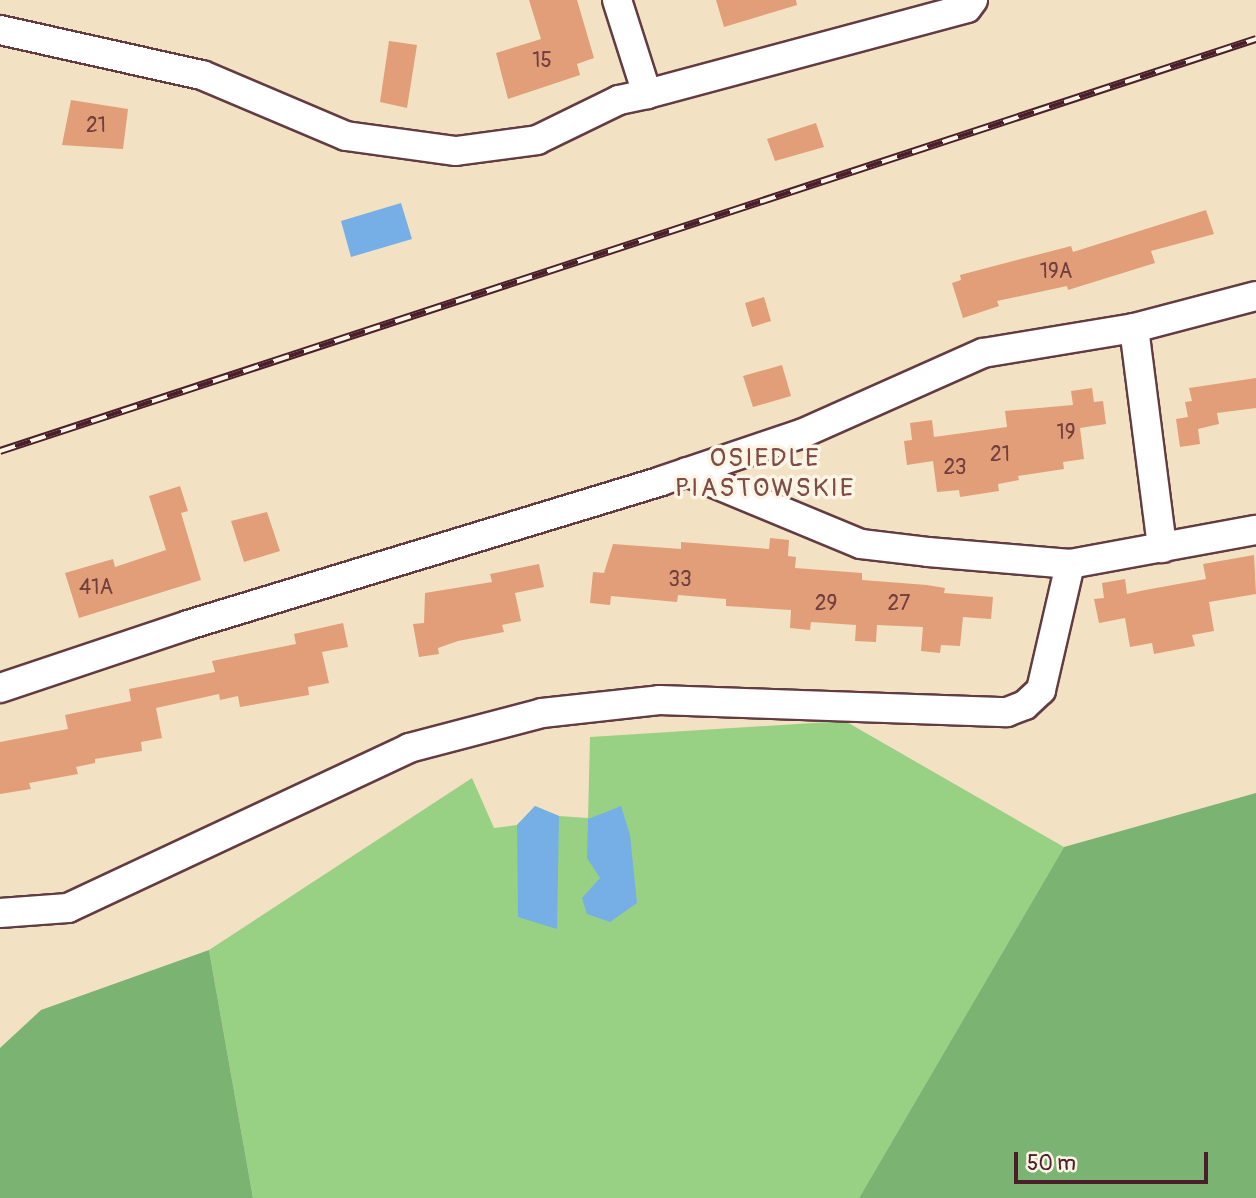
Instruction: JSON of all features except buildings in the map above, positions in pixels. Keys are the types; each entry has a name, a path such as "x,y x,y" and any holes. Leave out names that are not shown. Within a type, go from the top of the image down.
{"street":[{"path":"617,0 648,94"},
{"path":"0,30 202,75 346,135 456,150 537,140 619,100 967,8 974,0"},
{"path":"0,688 188,625 687,472 827,423 983,353 1134,328 1256,296"},
{"path":"1134,328 1162,548"},
{"path":"687,472 861,544 1070,565 1256,530"},
{"path":"0,913 68,908 409,748 542,713 659,700 1007,712 1025,705 1041,690 1070,565"}],"green space":[{"path":"845,721 1064,847 859,1198 253,1198 209,950 472,778 494,828 517,825 535,806 559,816 588,818 590,737"},
{"path":"1256,793 1256,1198 859,1198 1064,847"},
{"path":"209,950 253,1198 0,1198 0,1048 41,1010"}],"water":[{"path":"401,203 412,239 351,257 341,221"},
{"path":"535,806 559,816 557,929 518,917 517,825"},
{"path":"621,806 630,835 637,903 610,922 587,914 582,898 600,878 587,858 588,819"}],"railway":[{"path":"0,451 1256,39"}],"district":[{"name":"OSIEDLE PIASTOWSKIE","path":"765,474"}]}
